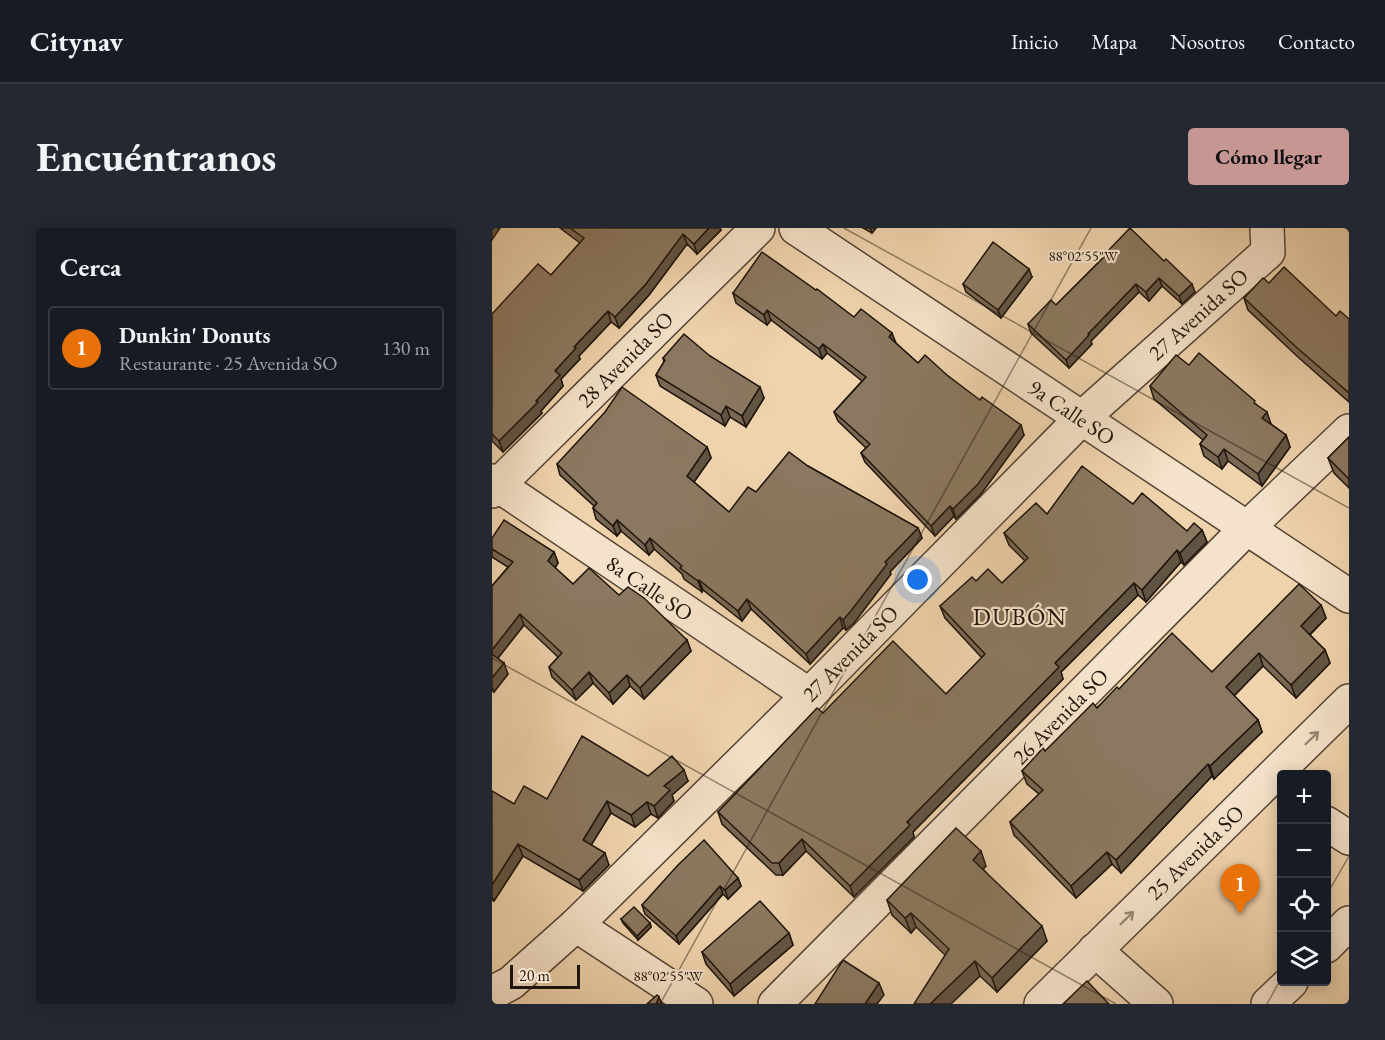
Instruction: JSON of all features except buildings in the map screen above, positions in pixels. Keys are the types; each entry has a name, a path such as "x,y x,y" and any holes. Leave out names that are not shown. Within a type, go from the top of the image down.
{"street":[{"name":"28 Avenida SO","path":"494,485 758,228"},
{"name":"9a Calle SO","path":"796,228 1349,596"},
{"name":"27 Avenida SO","path":"492,993 511,983 576,925 809,695 1082,418 1268,252 1267,228"},
{"name":"26 Avenida SO","path":"774,1004 1247,528 1349,431"},
{"name":"8a Calle SO","path":"494,485 809,695"},
{"name":"25 Avenida SO","path":"1041,1004 1095,950 1274,787 1349,701"},
{"path":"1328,824 1349,838"},
{"path":"1331,941 1349,923"},
{"path":"576,925 696,1004"},
{"path":"1095,950 1156,1004"},
{"path":"1268,1004 1286,986"}],"place":[{"name":"Dunkin' Donuts","path":"1240,914"}],"district":[{"name":"DUBÓN","path":"1020,617"}]}
